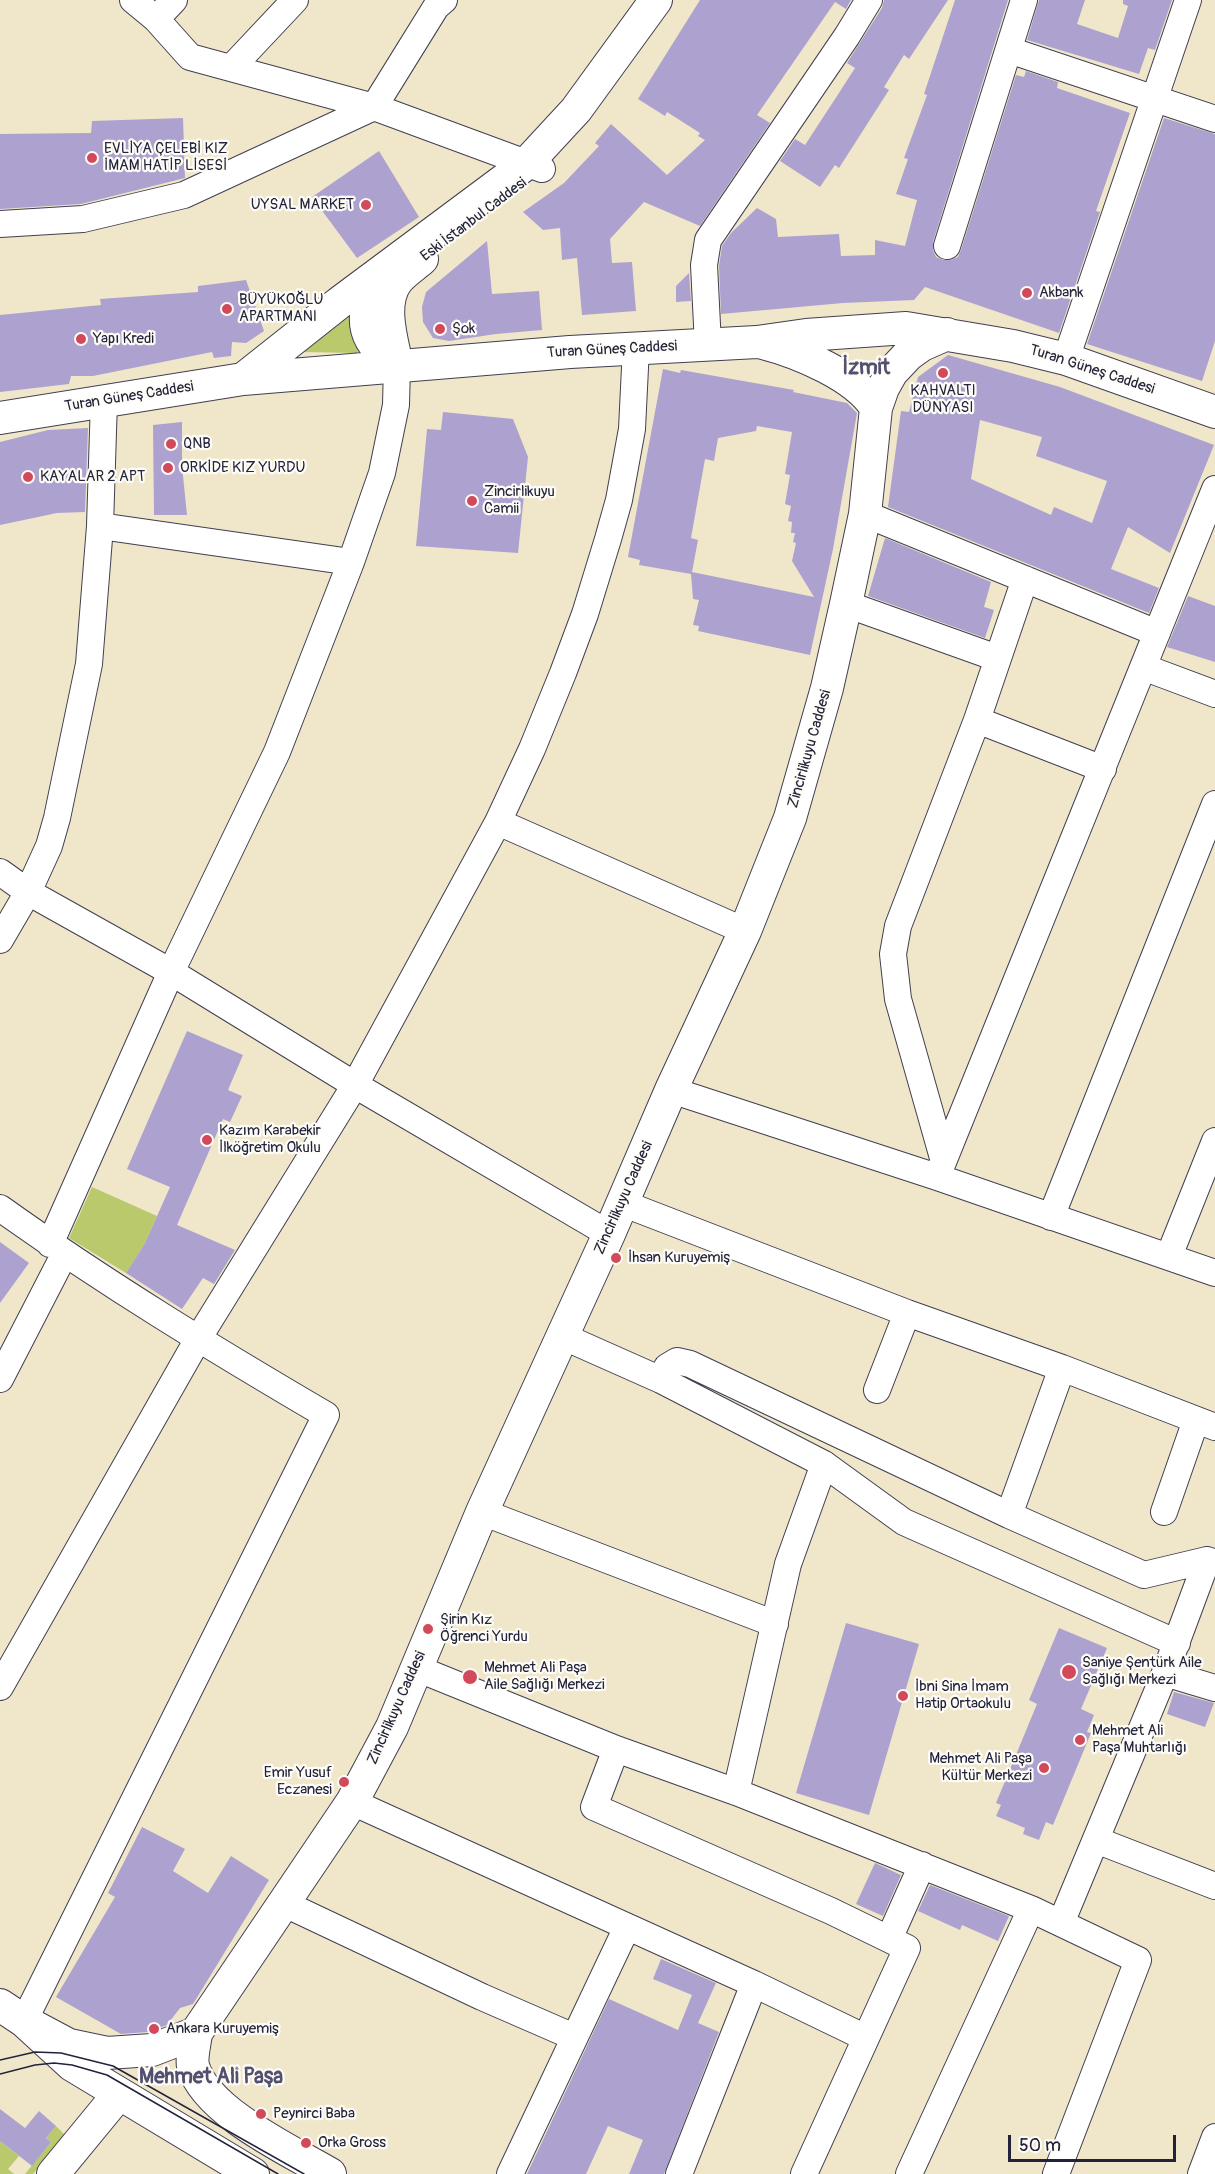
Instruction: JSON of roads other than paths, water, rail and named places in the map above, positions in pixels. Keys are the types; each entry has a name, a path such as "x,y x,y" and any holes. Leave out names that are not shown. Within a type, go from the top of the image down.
{"main road":[{"name":"Eski İstanbul Caddesi","path":"397,365 389,326 389,305 397,281 534,166 653,8"},
{"name":"Eski İstanbul Caddesi","path":"243,379 386,268 534,166"},
{"name":"Eski İstanbul Caddesi","path":"386,268 370,295 366,307 366,321 370,338 376,348 397,365"},
{"name":"Turan Güneş Caddesi","path":"0,417 243,379 636,347 757,342 817,334 906,328 1013,346 1066,359 1213,406"},
{"name":"Zincirlikuyu Caddesi","path":"330,2174 296,2164 208,2094 193,2065 196,2033 352,1802 392,1726 482,1512 609,1234 671,1090 745,931 793,808 827,688 866,514 876,408 883,388 898,364 922,345 947,334"},
{"path":"757,342 785,349 834,373 870,397 876,408"},
{"path":"12,2013 69,2045 107,2053 152,2050 196,2033"},
{"path":"12,2013 61,2053 72,2066 245,2172"},
{"path":"53,2174 118,2095"}],"street":[{"path":"133,0 158,9 190,57 374,107 534,166"},
{"path":"158,9 174,0"},
{"path":"231,68 296,0"},
{"path":"0,224 83,219 184,195 374,107 436,7 444,0"},
{"path":"708,345 704,265 708,240 869,0"},
{"path":"948,246 1024,0"},
{"path":"1066,359 1188,0"},
{"path":"1009,50 1215,119"},
{"path":"0,1687 198,1339 355,1086 498,822 532,749 563,673 585,614 608,539 619,500 632,429 636,347"},
{"path":"0,1379 57,1249 171,972 277,752 351,562 382,473 396,405 397,365"},
{"path":"0,940 28,892 45,855 57,818 89,664 100,526 104,400"},
{"path":"940,1168 1215,489"},
{"path":"866,514 1157,633"},
{"path":"100,526 351,562"},
{"path":"940,1168 898,999 893,954 898,926 977,720 1025,579"},
{"path":"846,603 997,658"},
{"path":"1143,668 1215,694"},
{"path":"977,720 1103,769"},
{"path":"1051,1217 1215,804"},
{"path":"498,822 745,931"},
{"path":"0,872 28,892 171,972 355,1086 609,1234"},
{"path":"671,1090 940,1168 1051,1217 1215,1273"},
{"path":"1168,1256 1215,1141"},
{"path":"622,1203 907,1313 1062,1368 1205,1424 1164,1512"},
{"path":"0,1208 57,1249 198,1339 326,1415 12,2013"},
{"path":"877,1390 907,1313"},
{"path":"562,1336 661,1380 824,1464 904,1522 1177,1643"},
{"path":"661,1380 667,1367 677,1361 690,1364 1009,1515 1143,1575 1211,1561"},
{"path":"1009,1515 1062,1368"},
{"path":"736,1792 788,1564 824,1464"},
{"path":"482,1512 775,1624"},
{"path":"1061,1923 1211,1561"},
{"path":"416,1668 616,1749 736,1792 1031,1909 1138,1960 1056,2174"},
{"path":"1165,1673 1215,1688"},
{"path":"616,1749 594,1807 831,1911 907,1948 804,2174"},
{"path":"352,1802 754,1984 866,2038"},
{"path":"1096,1840 1215,1886"},
{"path":"889,1939 922,1865"},
{"path":"283,1903 482,1997 573,2037"},
{"path":"909,2174 1031,1909"},
{"path":"510,2174 627,1927"},
{"path":"679,2174 754,1984"},
{"path":"1201,2174 1215,2137"}],"tram line":[{"path":"0,2060 35,2052 61,2053 113,2066 304,2174"},
{"path":"0,2074 35,2065 54,2063 72,2065 107,2075 278,2174"}],"place":[{"name":"EVLİYA ÇELEBİ KIZ İMAM HATİP LİSESİ","path":"92,158"},
{"name":"UYSAL MARKET","path":"366,205"},
{"name":"Akbank","path":"1027,293"},
{"name":"BÜYÜKOĞLU APARTMANI","path":"227,309"},
{"name":"Şok","path":"440,329"},
{"name":"Yapı Kredi","path":"81,339"},
{"name":"KAHVALTI DÜNYASI","path":"943,373"},
{"name":"QNB","path":"171,444"},
{"name":"ORKİDE KIZ YURDU","path":"168,468"},
{"name":"KAYALAR 2 APT","path":"28,477"},
{"name":"Zincirlikuyu Camii","path":"472,501"},
{"name":"Kazım Karabekir İlköğretim Okulu","path":"207,1140"},
{"name":"İhsan Kuruyemiş","path":"616,1258"},
{"name":"Şirin Kız Öğrenci Yurdu","path":"428,1629"},
{"name":"Saniye Şentürk Aile Sağlığı Merkezi","path":"1069,1672"},
{"name":"Mehmet Ali Paşa Aile Sağlığı Merkezi","path":"470,1677"},
{"name":"İbni Sina İmam Hatip Ortaokulu","path":"903,1696"},
{"name":"Mehmet Ali Paşa Muhtarlığı","path":"1080,1740"},
{"name":"Mehmet Ali Paşa Kültür Merkezi","path":"1044,1768"},
{"name":"Emir Yusuf Eczanesi","path":"344,1782"},
{"name":"Ankara Kuruyemiş","path":"154,2029"},
{"name":"Peynirci Baba","path":"261,2114"},
{"name":"Orka Gross","path":"306,2143"}],"district":[{"name":"İzmit","path":"866,369"},
{"name":"Mehmet Ali Paşa","path":"211,2078"}]}
